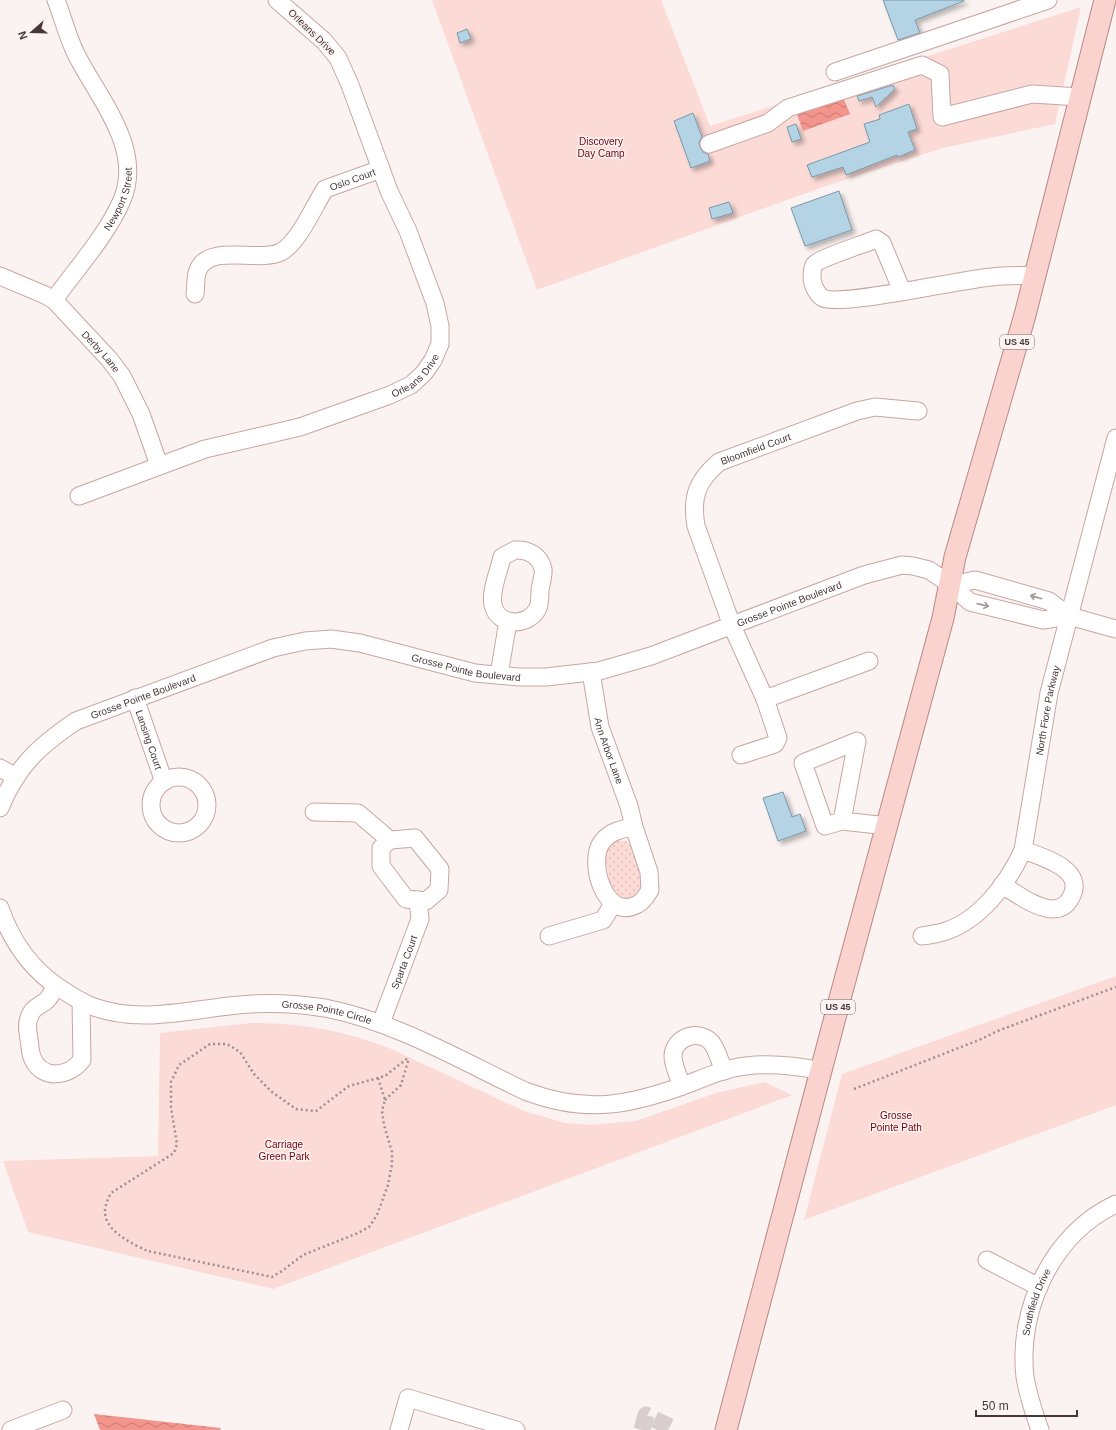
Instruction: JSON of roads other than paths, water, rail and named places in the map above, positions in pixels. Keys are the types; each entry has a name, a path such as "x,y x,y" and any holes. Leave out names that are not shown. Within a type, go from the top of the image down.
{"main road":[{"name":"US 45","path":"726,1430 951,585 955,557 1035,275 1105,0"}],"street":[{"name":"Newport Street","path":"54,300 113,219 123,198 127,174 126,152 119,129 75,53 56,0"},
{"name":"Orleans Drive","path":"80,496 159,465 228,443 300,428 390,395 411,385 424,373 433,360 440,344 440,326 435,303 408,231 381,169 338,58 324,42 277,0"},
{"path":"835,72 1048,0"},
{"path":"709,144 768,123 788,108 922,65 940,74 942,117 1032,94 1080,97"},
{"name":"Oslo Court","path":"195,294 197,272 204,261 210,257 218,255 270,256 282,251 295,239 324,189 381,169"},
{"path":"902,291 882,243 879,240 819,261 815,264 812,270 812,279 816,290 821,297 827,299 846,299 902,291 992,276 1035,275"},
{"name":"Derby Lane","path":"1,278 54,300 109,359 122,376 141,414 159,465"},
{"name":"Bloomfield Court","path":"742,755 775,744 778,740 765,699 732,626 696,526 693,511 697,489 706,473 718,462 857,411 875,407 918,411"},
{"name":"North Fiore Parkway","path":"922,936 944,932 975,915 987,903 1012,872 1023,850 1044,716 1116,438"},
{"name":"Grosse Pointe Boulevard","path":"3,801 16,777 31,756 48,739 76,721 272,648 305,641 331,639 360,643 475,673 546,677 591,672 651,656 887,568 913,566 929,570 951,585 970,602 1043,620 1069,616"},
{"name":"Grosse Pointe Boulevard","path":"951,585 976,580 1049,601 1069,616 1116,630"},
{"path":"500,675 508,621"},
{"path":"765,699 869,661"},
{"name":"Ann Arbor Lane","path":"591,672 600,727 629,806 648,872 650,890 640,904 626,908 613,904"},
{"name":"Lansing Court","path":"135,698 164,782"},
{"path":"842,821 856,741 803,763 825,826 842,821 887,826"},
{"path":"0,768 16,777"},
{"path":"314,812 358,813 385,836 388,842"},
{"path":"549,936 603,920 613,904 606,896 598,876 596,855 602,842 613,832 634,826"},
{"path":"415,838 440,869 439,890 426,901 418,900 406,899 382,866 381,848 390,840 415,838"},
{"path":"1002,885 1041,907 1052,909 1063,907 1074,893 1074,885 1066,868 1023,850"},
{"name":"Sparta Court","path":"381,1023 420,919 418,900"},
{"name":"Grosse Pointe Circle","path":"0,908 6,927 31,964 56,986 94,1007 124,1014 145,1015 255,1004 300,1005 348,1013 381,1023 525,1091 563,1102 604,1106 651,1098 724,1071 745,1066 767,1064 801,1067 821,1071"},
{"path":"56,986 47,1001 32,1011 28,1019 27,1028 32,1057 37,1065 52,1074 69,1072 82,1060 81,1001"},
{"path":"682,1086 673,1055 679,1042 685,1038 699,1036 711,1042 724,1071"},
{"name":"Southfield Drive","path":"1040,1430 1032,1407 1026,1377 1024,1350 1028,1320 1039,1287 1057,1254 1078,1230 1103,1210 1116,1204"},
{"path":"987,1260 1039,1287"},
{"path":"399,1430 408,1398 516,1430"},
{"path":"11,1430 63,1410"}],"water":[{"path":"843,97 850,114 803,131 797,114"},
{"path":"94,1414 221,1428 220,1430 100,1430"}],"tunnel":[{"path":"642,1430 646,1415 676,1430"}],"park label":[{"name":"Discovery Day Camp","path":"601,146"},
{"name":"Grosse Pointe Path","path":"896,1120"},
{"name":"Carriage Green Park","path":"284,1150"}]}
